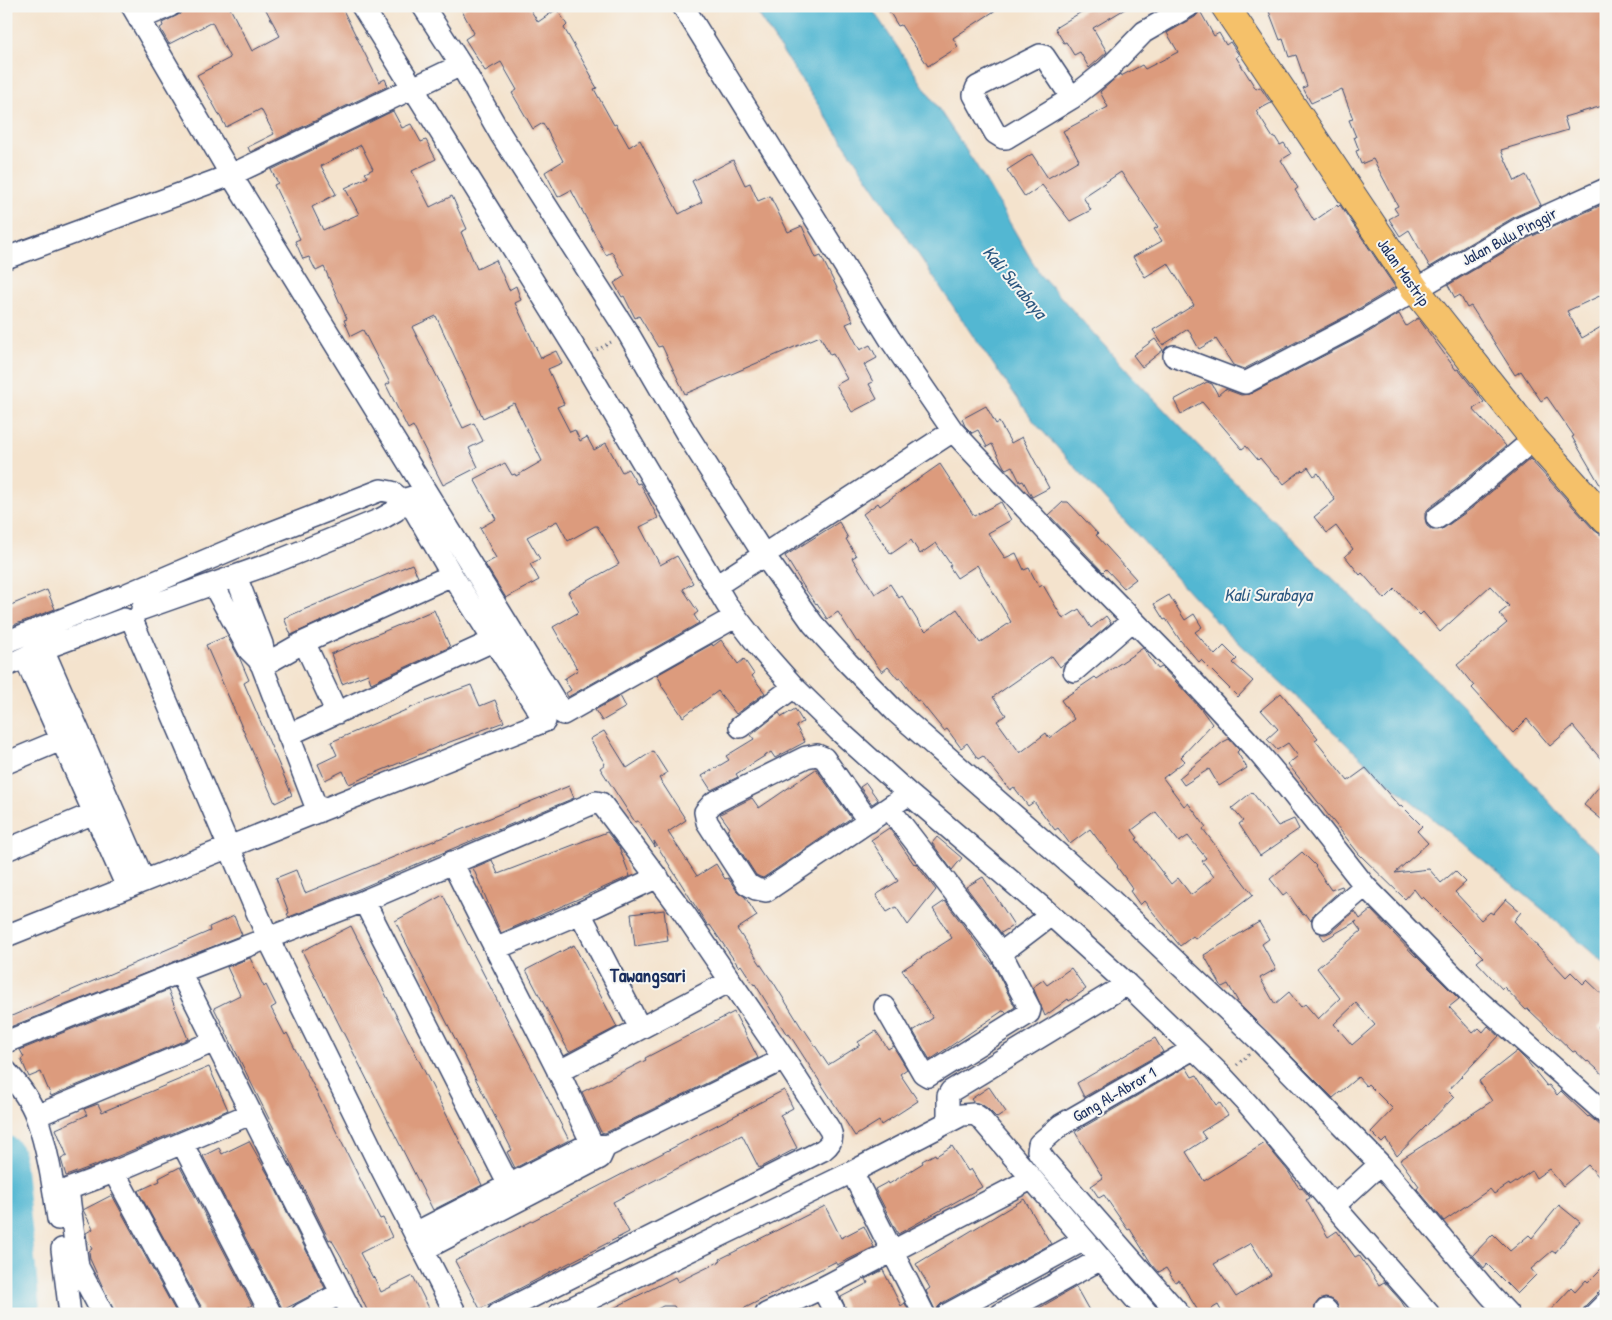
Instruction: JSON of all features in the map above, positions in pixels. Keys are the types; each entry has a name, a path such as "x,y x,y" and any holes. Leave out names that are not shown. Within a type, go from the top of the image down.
{"main road":[{"name":"Jalan Mastrip","path":"1225,6 1415,290 1534,439 1606,520"}],"street":[{"path":"6,936 545,721 452,575 412,497 231,175 135,13 170,6"},
{"path":"362,6 417,86 581,358 720,583 735,617 764,653 794,687 909,794 1051,915 1127,984 1224,1078 1429,1314"},
{"path":"423,6 457,67 628,333 760,558 813,624 848,664 896,712 1110,898 1259,1040 1365,1178 1508,1314"},
{"path":"683,6 890,339 953,431 1073,559 1186,674 1272,769 1364,886 1473,996 1606,1114"},
{"path":"1072,98 1107,70 1144,32 1189,6"},
{"path":"6,258 231,175 457,67"},
{"name":"Jalan Bulu Pinggir","path":"1174,356 1245,383 1356,325 1522,227 1606,188"},
{"path":"720,583 953,431"},
{"path":"1437,518 1464,498 1534,439"},
{"path":"6,642 124,595 265,535 380,490 412,497 563,714 735,617"},
{"path":"135,884 70,736 25,658 213,584 275,562 381,519 412,497"},
{"path":"265,535 275,562"},
{"path":"260,662 452,575"},
{"path":"236,576 262,644 263,649 260,662"},
{"path":"213,584 248,650 260,662 318,812"},
{"path":"124,595 134,595 140,601 133,616 268,938 382,1170 456,1314"},
{"path":"1074,671 1133,620"},
{"path":"288,735 495,640"},
{"path":"304,642 337,713"},
{"path":"740,727 794,687"},
{"path":"6,763 70,736"},
{"path":"869,822 824,758 817,755 806,757 713,803 705,812 707,822 747,884 756,889 766,891 869,822 909,794"},
{"path":"6,1042 364,901 596,802 603,804 658,877 730,980 830,1130 832,1138 828,1146 498,1314"},
{"path":"885,1007 923,1073 928,1076 1029,1013 1030,1009 1001,953 889,808"},
{"path":"6,850 102,810"},
{"path":"452,862 494,949 599,1149"},
{"path":"494,949 580,913 658,877"},
{"path":"1324,922 1364,886"},
{"path":"364,901 513,1193"},
{"path":"580,913 640,1028"},
{"path":"1001,953 1051,915"},
{"path":"180,972 352,1314"},
{"path":"558,1072 730,980"},
{"path":"562,1313 852,1172 948,1109 951,1091 1127,984"},
{"path":"36,1116 215,1041"},
{"name":"Gang Al-Abror 1","path":"1179,1314 1038,1151 1039,1144 1061,1125 1193,1049"},
{"path":"419,1241 599,1149 784,1059"},
{"path":"6,1071 26,1097 36,1116 54,1194 67,1280 70,1314"},
{"path":"948,1109 962,1115 974,1114 980,1118 1148,1314"},
{"path":"103,1314 78,1267 68,1189 114,1172 250,1114"},
{"path":"182,1143 271,1314"},
{"path":"114,1172 190,1314"},
{"path":"852,1172 924,1314"},
{"path":"1334,1206 1365,1178"},
{"path":"766,1314 822,1288 1031,1179"},
{"path":"948,1314 1084,1240"},
{"path":"1001,1314 1101,1259"},
{"path":"822,1288 836,1314"},
{"path":"302,1314 341,1292"},
{"path":"1595,1314 1606,1303"}],"path":[{"path":"596,350 622,336"},
{"path":"1233,1069 1251,1052"}],"water":[{"name":"Kali Surabaya","path":"752,6 870,6 976,165 1039,273 1130,374 1215,463 1466,709 1581,838 1606,857 1606,965 1547,913 1375,771 1218,623 1035,423 973,336"}],"building":[{"path":"182,6 229,6 252,51 280,36 264,6 341,6 379,82 385,79 388,86 250,152 248,147 274,134 261,109 226,127 197,75 230,58 212,22 169,44 160,28 163,26 162,23 180,14"},
{"path":"469,6 528,6 538,22 557,9 567,25 564,28 592,77 597,88 594,89 614,125 616,124 629,147 640,140 679,214 702,202 692,181 733,160 745,185 750,183 758,201 770,196 788,232 802,226 816,258 821,256 846,306 853,321 846,324 860,350 870,345 877,358 864,365 873,382 869,384 877,399 852,412 836,385 847,379 833,354 830,355 820,336 685,394 662,346 658,347 639,316 635,318 624,296 622,297 614,283 625,276 612,252 606,255 571,190 558,197 545,172 563,161 543,123 533,129 512,93 517,90 501,62 485,71 465,39 474,33 462,11"},
{"path":"886,6 1002,6 953,38 958,47 928,66 901,25 898,26"},
{"path":"1091,6 1130,6 1093,28 1107,52 1089,68 1080,52 1074,55 1055,28"},
{"path":"1267,6 1606,6 1606,105 1564,117 1568,130 1501,150 1515,181 1526,175 1541,205 1516,216 1430,267 1409,230 1400,236 1389,219 1398,214 1394,208 1398,206 1373,159 1361,164 1356,151 1359,150 1354,137 1356,137 1349,120 1353,119 1342,89 1311,103 1303,88 1307,86 1296,55 1289,57 1283,39 1280,40"},
{"path":"1200,11 1214,36 1219,33 1226,45 1230,42 1239,55 1236,57 1256,89 1260,87 1271,103 1256,111 1273,138 1275,137 1280,145 1284,143 1291,154 1281,160 1298,188 1295,190 1314,221 1337,205 1338,207 1340,205 1395,287 1350,314 1244,369 1233,365 1216,339 1199,349 1188,329 1163,345 1153,330 1194,305 1168,263 1145,277 1133,257 1162,241 1154,229 1158,227 1121,172 1083,197 1091,210 1070,221 1042,185 1025,197 1007,170 1032,154 1048,178 1079,160 1063,131 1108,107 1100,92 1120,74 1121,76 1142,65 1145,69 1178,52 1167,33 1195,17"},
{"path":"393,111 402,128 411,124 421,142 426,140 436,159 412,171 430,207 452,196 467,229 461,232 477,269 496,260 509,290 516,286 521,300 515,303 541,358 556,351 562,363 548,369 564,404 557,407 570,432 575,430 580,441 587,437 594,450 606,443 622,472 628,469 637,484 640,483 658,518 640,527 660,565 677,556 693,583 683,589 698,612 694,615 699,623 568,697 566,693 571,690 564,679 578,670 553,627 579,612 568,592 619,564 604,537 597,526 595,526 568,541 557,521 527,537 540,559 530,564 539,580 506,598 485,564 496,558 480,528 496,519 474,479 505,463 512,475 515,474 516,476 542,461 514,403 483,418 436,316 412,327 463,428 474,423 483,441 469,448 478,467 443,485 413,426 408,429 386,385 390,383 363,330 351,336 344,320 347,319 324,267 316,271 309,257 303,259 295,241 300,239 274,185 278,183 271,170","holes":["361,145 373,169 365,173 368,177 345,188 359,214 323,230 312,207 336,194 321,166"]},
{"path":"1606,203 1606,293 1567,311 1582,338 1606,324 1606,495 1572,437 1574,436 1547,397 1541,401 1521,371 1515,375 1471,306 1467,308 1460,295 1455,298 1448,285 1528,238"},
{"path":"1399,314 1406,326 1418,318 1456,370 1458,369 1484,402 1473,409 1506,446 1429,508 1425,513 1427,526 1432,530 1444,528 1472,508 1530,459 1594,530 1601,535 1606,535 1606,765 1573,726 1550,746 1527,719 1513,733 1472,688 1474,686 1457,665 1507,623 1499,614 1509,606 1490,586 1440,632 1423,612 1420,615 1395,589 1385,599 1362,573 1360,575 1345,556 1353,549 1336,526 1327,533 1314,517 1335,500 1318,473 1314,476 1308,467 1284,484 1246,446 1242,449 1202,402 1181,414 1174,400 1207,382 1212,384 1218,395 1225,389 1241,395 1250,394 1362,336"},
{"path":"1155,339 1163,350 1142,367 1133,355"},
{"path":"986,406 996,424 999,422 1011,443 1022,437 1049,488 1032,497 1023,481 1020,482 1012,466 1006,469 1004,467 992,444 987,447 978,430 972,433 965,426 962,419"},
{"path":"940,464 974,516 1001,502 1011,520 988,533 1005,558 1016,553 1024,570 1029,568 1039,587 1043,585 1063,619 1079,609 1091,628 1106,616 1111,623 1060,667 1052,656 993,697 1006,715 997,721 1020,753 1046,733 1049,738 1074,719 1061,700 1095,677 1097,679 1143,648 1158,669 1162,667 1201,709 1212,724 1181,757 1185,761 1163,778 1184,806 1188,803 1206,827 1203,829 1253,895 1195,939 1193,936 1180,946 1144,901 1140,905 1130,891 1133,889 1118,866 1090,829 1070,844 1058,828 1055,830 1034,802 1028,806 1014,787 1010,790 983,756 978,759 967,743 961,748 947,729 944,731 919,700 917,701 900,678 898,679 888,667 882,672 859,641 857,642 838,612 827,619 785,556 839,522 856,556 852,558 875,594 890,584 899,598 902,596 926,631 957,609 980,643 1011,622 977,565 957,578 949,566 951,565 936,543 920,554 911,540 891,554 863,514 878,503 880,506","holes":["1156,812 1179,842 1188,836 1206,858 1202,861 1214,877 1191,895 1178,878 1171,884 1136,839 1138,838 1132,830"]},
{"path":"1063,502 1068,502 1136,579 1124,588 1106,569 1103,572 1082,550 1049,515"},
{"path":"412,564 418,577 291,635 284,618"},
{"path":"47,590 55,609 6,628 6,607"},
{"path":"1169,595 1185,620 1194,614 1202,627 1195,632 1215,655 1224,646 1237,659 1233,663 1253,681 1238,697 1201,660 1199,662 1180,640 1166,619 1164,620 1154,604"},
{"path":"434,610 450,647 371,683 368,674 342,684 331,654"},
{"path":"227,636 249,680 244,683 292,795 275,803 206,645"},
{"path":"721,640 738,664 744,659 754,674 752,676 765,693 736,714 718,691 683,717 661,685 657,675"},
{"path":"471,685 480,706 495,700 504,722 447,743 349,784 343,771 325,780 318,764 337,755 331,742 427,701"},
{"path":"1281,693 1318,738 1315,740 1348,781 1366,768 1400,807 1401,805 1422,826 1417,831 1428,843 1395,873 1429,869 1441,883 1455,871 1466,882 1455,892 1481,920 1490,912 1493,914 1506,899 1521,912 1514,921 1566,977 1571,972 1583,984 1587,980 1606,998 1606,1018 1598,1027 1606,1034 1606,1077 1575,1051 1573,1052 1528,1009 1526,1010 1504,987 1502,989 1477,962 1483,957 1423,897 1421,898 1414,889 1405,899 1359,854 1288,764 1298,756 1288,743 1277,750 1267,739 1278,729 1261,710"},
{"path":"620,696 626,707 602,721 595,710"},
{"path":"795,709 803,722 796,726 805,742 775,758 771,752 736,774 738,777 711,790 702,776 729,760 726,756 754,739 751,735 779,713 782,717"},
{"path":"604,731 627,768 653,751 667,773 659,778 686,820 668,832 697,876 716,864 725,879 728,878 737,891 745,897 757,916 737,929 828,1065 860,1045 858,1042 876,1031 888,1049 893,1046 907,1069 900,1074 918,1101 881,1125 879,1121 855,1136 755,984 741,965 739,967 710,925 708,926 654,841 655,847 638,821 635,822 600,768 605,764 590,739"},
{"path":"1229,739 1239,750 1237,752 1247,768 1219,786 1209,769 1184,785 1179,778"},
{"path":"816,769 851,818 763,878 756,875 727,830 730,828 720,814 752,798 759,808"},
{"path":"1606,778 1606,823 1584,805"},
{"path":"866,783 878,800 872,804 860,787"},
{"path":"569,786 574,798 359,889 289,917 287,914 289,913 276,878 296,870 305,893"},
{"path":"1252,792 1278,826 1294,819 1299,829 1260,856 1239,824 1243,821 1232,808"},
{"path":"889,828 914,864 936,890 908,925 896,907 887,912 876,895 898,881 871,840"},
{"path":"607,832 619,847 630,876 501,933 473,868 492,860 498,874"},
{"path":"937,837 962,858 952,870 932,843"},
{"path":"1302,852 1316,866 1331,890 1342,886 1343,888 1315,913 1311,921 1306,914 1303,915 1287,892 1283,895 1270,879"},
{"path":"983,877 1014,925 1001,933 966,887"},
{"path":"443,895 569,1140 515,1168 507,1152 512,1150 395,921"},
{"path":"945,901 994,966 1015,1007 1006,1013 1004,1010 930,1060 913,1031 933,1018 902,970 952,938 933,909"},
{"path":"664,910 668,941 635,946 631,914"},
{"path":"1371,910 1459,999 1449,1007 1473,1033 1479,1028 1483,1032 1488,1026 1499,1036 1448,1091 1454,1097 1397,1156 1386,1139 1382,1143 1371,1132 1393,1109 1368,1084 1366,1086 1358,1077 1333,1098 1240,1005 1228,984 1222,987 1204,955 1259,922 1269,939 1262,944 1276,969 1260,978 1275,1004 1289,992 1301,1007 1305,1004 1318,1019 1340,998 1317,968 1361,931 1355,923 1357,921 1324,940 1320,934 1331,932 1355,911 1360,919","holes":["1356,1003 1375,1025 1352,1045 1334,1024"]},
{"path":"234,916 242,935 10,1027 7,1018 210,931 209,927"},
{"path":"351,926 482,1185 433,1210 302,951"},
{"path":"574,945 617,1027 569,1052 526,970"},
{"path":"250,958 264,987 266,985 276,1005 271,1008 285,1035 287,1033 380,1219 383,1218 392,1237 360,1253 381,1292 413,1276 432,1314 369,1314 341,1256 331,1239 329,1240 214,1008 240,995 227,967"},
{"path":"1071,968 1086,989 1069,1001 1068,999 1045,1016 1033,987 1043,980 1047,985"},
{"path":"168,990 188,1039 51,1096 41,1072 29,1077 21,1059 24,1057 20,1050"},
{"path":"734,1012 758,1058 605,1133 601,1132 582,1092"},
{"path":"1155,1038 1163,1052 1084,1097 1077,1083"},
{"path":"1517,1051 1557,1095 1561,1091 1588,1117 1606,1130 1606,1184 1588,1165 1563,1186 1549,1169 1536,1178 1532,1171 1494,1194 1490,1189 1444,1221 1417,1189 1419,1186 1400,1160 1492,1101 1479,1081"},
{"path":"209,1067 228,1110 66,1176 61,1159 67,1156 56,1129 87,1115 84,1109 98,1104 102,1112"},
{"path":"1186,1067 1192,1077 1197,1075 1216,1105 1220,1103 1228,1115 1201,1132 1206,1139 1186,1152 1204,1181 1265,1143 1299,1188 1301,1187 1309,1196 1310,1198 1306,1200 1328,1237 1337,1231 1355,1257 1359,1255 1379,1285 1384,1282 1401,1301 1409,1314 1341,1314 1336,1302 1325,1298 1319,1300 1315,1305 1314,1314 1223,1314 1218,1305 1200,1314 1179,1280 1175,1282 1166,1268 1159,1272 1104,1195 1099,1198 1091,1186 1103,1178 1075,1132","holes":["1251,1243 1271,1275 1236,1297 1214,1264"]},
{"path":"989,1087 1006,1112 997,1118 987,1108 973,1102 971,1099"},
{"path":"784,1090 793,1108 780,1115 797,1148 759,1168 742,1135 724,1144 613,1202 629,1232 480,1309 455,1261"},
{"path":"249,1141 270,1178 325,1288 283,1310 203,1156 219,1148 222,1154"},
{"path":"952,1146 968,1171 971,1169 982,1187 898,1234 875,1189 888,1182 889,1184 923,1163 922,1161 935,1154 936,1156"},
{"path":"180,1167 252,1305 237,1314 203,1314 202,1308 138,1191 160,1181 159,1178"},
{"path":"112,1195 177,1314 115,1314 90,1259 89,1251 92,1249 87,1240 86,1233 93,1229 83,1210"},
{"path":"1024,1199 1051,1244 942,1303 936,1312 926,1291 930,1288 916,1264"},
{"path":"1559,1205 1580,1222 1555,1253 1552,1251 1531,1269 1536,1275 1517,1294 1487,1264 1484,1268 1473,1255 1493,1234 1510,1251 1529,1235 1532,1238"},
{"path":"825,1206 841,1238 864,1226 874,1247 837,1265 835,1262 743,1309 746,1314 678,1314 674,1306 663,1306 648,1314 602,1314 675,1277 678,1282"},
{"path":"1606,1264 1606,1285 1586,1305 1580,1314 1547,1314 1571,1288 1575,1292 1586,1280 1588,1282"},
{"path":"883,1270 901,1306 905,1303 910,1314 848,1314 841,1297 868,1283 866,1279"},
{"path":"1076,1287 1091,1314 1029,1314 1067,1292"}],"waterway":[{"path":"6,1151 9,1155 25,1314"}],"district":[{"name":"Tawangsari","path":"648,975"}]}
